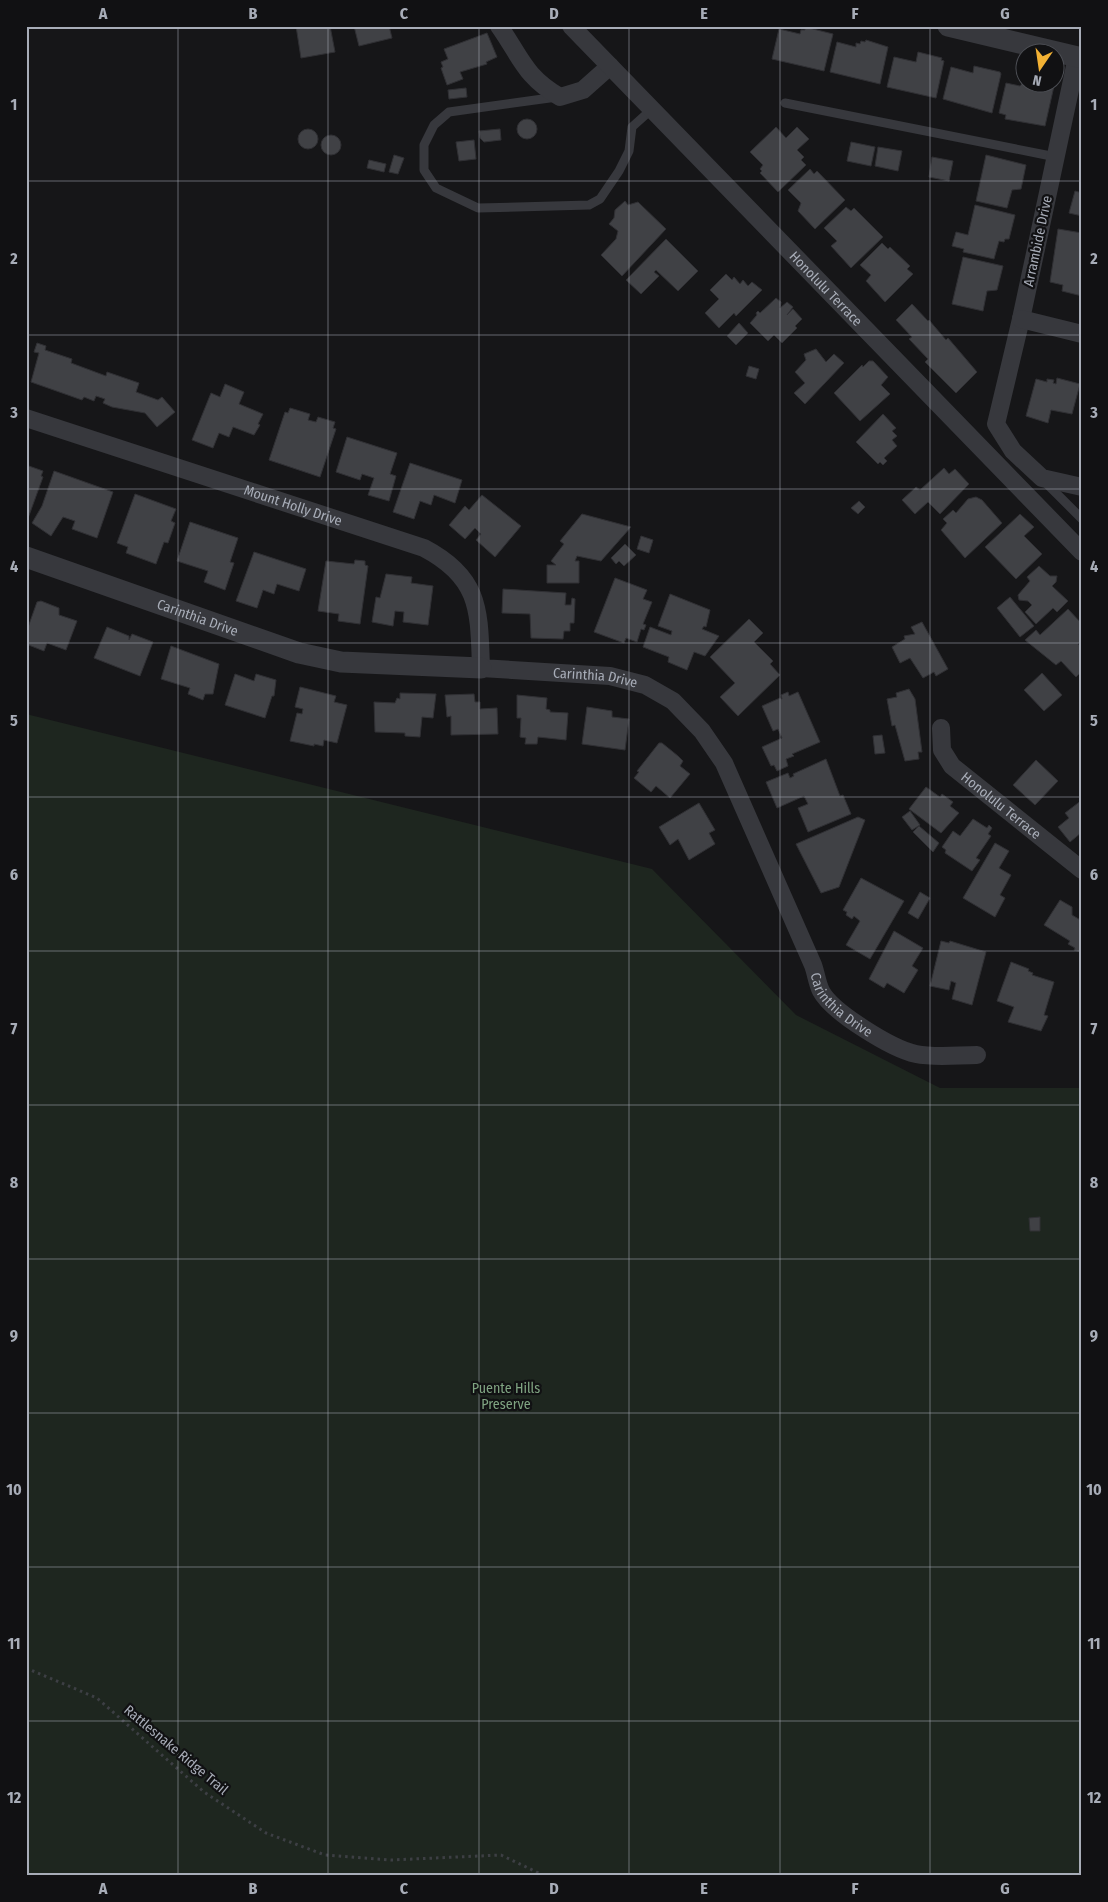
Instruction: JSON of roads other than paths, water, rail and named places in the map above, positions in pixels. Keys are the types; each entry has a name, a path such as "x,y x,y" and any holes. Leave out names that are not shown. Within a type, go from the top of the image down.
{"street":[{"path":"499,26 520,62 540,86 560,97 583,90 610,66"},
{"name":"Honolulu Terrace","path":"571,26 1082,552"},
{"path":"948,26 1080,58"},
{"name":"Arrambide Drive","path":"1042,478 1013,451 996,424 1080,58"},
{"path":"1021,319 1082,334"},
{"name":"Mount Holly Drive","path":"26,418 424,548 440,557 462,578 476,603 479,616 480,668"},
{"path":"1042,478 1082,487"},
{"name":"Carinthia Drive","path":"26,557 299,653 341,662 610,676 644,685 673,701 702,731 724,763 809,956 821,990 829,1001 871,1034 906,1052 917,1055 977,1055"},
{"name":"Honolulu Terrace","path":"941,728 942,750 952,766 1082,870"}],"lane":[{"path":"560,97 449,112 434,124 424,145 424,170 436,188 478,208 589,205 600,199 619,172 629,152 632,127 652,109"},
{"path":"785,103 1056,157"},
{"path":"1042,478 1082,519"}],"park label":[{"name":"Puente Hills Preserve","path":"506,1396"}]}
